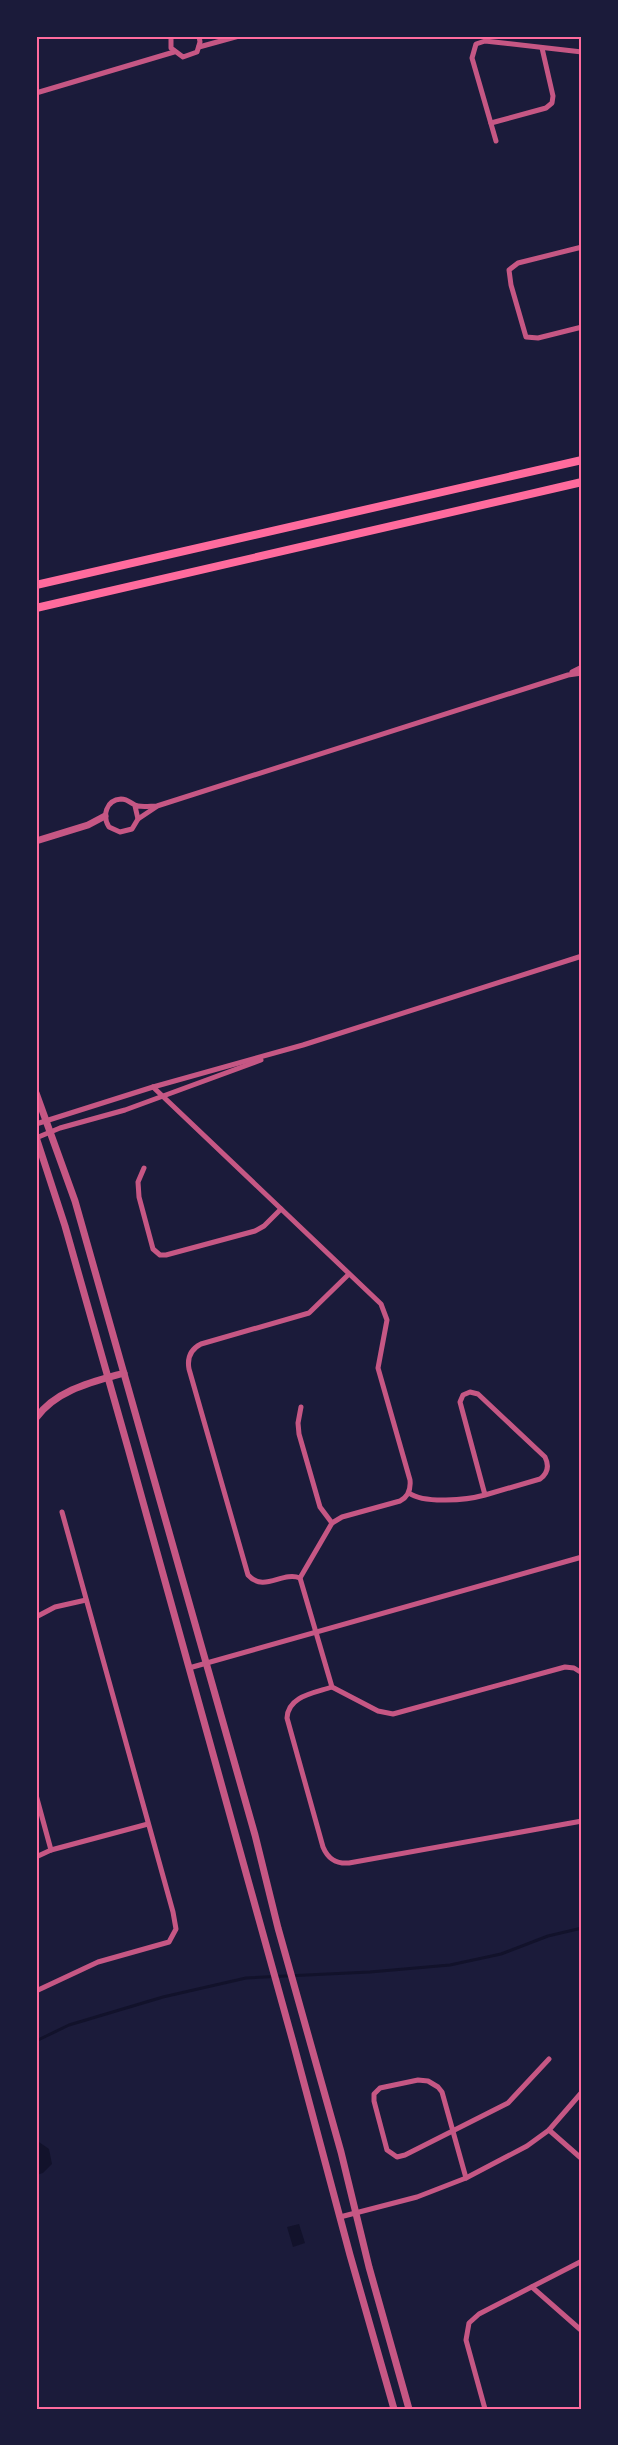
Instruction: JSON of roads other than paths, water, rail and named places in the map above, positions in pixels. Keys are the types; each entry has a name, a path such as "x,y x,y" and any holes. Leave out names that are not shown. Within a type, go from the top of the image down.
{"main road":[{"path":"36,585 582,460"},
{"path":"36,608 582,482"}],"street":[{"path":"171,36 170,44 174,52"},
{"path":"36,93 174,52 188,57 199,47 199,36"},
{"path":"199,47 239,36"},
{"path":"496,141 472,58 472,51 476,44 485,41 582,52"},
{"path":"491,123 546,108 552,103 553,96 542,48"},
{"path":"582,247 518,263 511,266 508,275 526,337 538,338 582,327"},
{"path":"568,675 582,667"},
{"path":"158,806 135,806 125,799 119,799 109,804 105,816 109,827 120,832 132,829 138,819 158,806 568,675 582,673"},
{"path":"135,806 138,819"},
{"path":"36,841 88,825 105,816"},
{"path":"36,1124 153,1087 303,1044 582,956"},
{"path":"303,1044 163,1096 36,1138 65,1226 394,2409"},
{"path":"153,1087 381,1304 386,1314 378,1368 410,1480 409,1493 400,1501 342,1517 332,1523 300,1578 332,1687 378,1711 393,1714 565,1667 574,1668 582,1673"},
{"path":"36,1093 75,1201 255,1835 369,2267 409,2409"},
{"path":"144,1168 138,1182 139,1197 152,1246 160,1255 169,1255 255,1230 264,1226 281,1209"},
{"path":"300,1578 294,1575 262,1583 254,1581 248,1575 188,1360 192,1351 201,1344 309,1313 349,1274"},
{"path":"36,1418 50,1402 62,1394 124,1373"},
{"path":"409,1493 421,1498 468,1499 485,1495 540,1479 546,1473 545,1457 478,1394 470,1392 463,1395 460,1402 485,1495"},
{"path":"301,1407 298,1423 299,1434 320,1507 332,1523"},
{"path":"36,1990 98,1962 169,1942 176,1929 62,1512"},
{"path":"189,1668 582,1557"},
{"path":"36,1617 55,1607 86,1600"},
{"path":"332,1687 299,1698 288,1710 288,1722 323,1847 328,1856 340,1863 582,1821"},
{"path":"36,1795 51,1850"},
{"path":"36,1857 51,1850 148,1824"},
{"path":"466,2178 452,2130 442,2092 438,2087 428,2081 418,2080 380,2088 374,2094 387,2150 391,2155 405,2155 452,2130 508,2103 549,2059"},
{"path":"340,2217 417,2197 466,2178 527,2146 549,2130 582,2092"},
{"path":"549,2130 582,2159"},
{"path":"485,2409 467,2344 468,2327 475,2316 582,2261"},
{"path":"532,2287 582,2331"}],"waterway":[{"path":"36,2041 69,2025 163,1997 246,1978 370,1972 450,1965 501,1954 548,1936 582,1928"}]}
